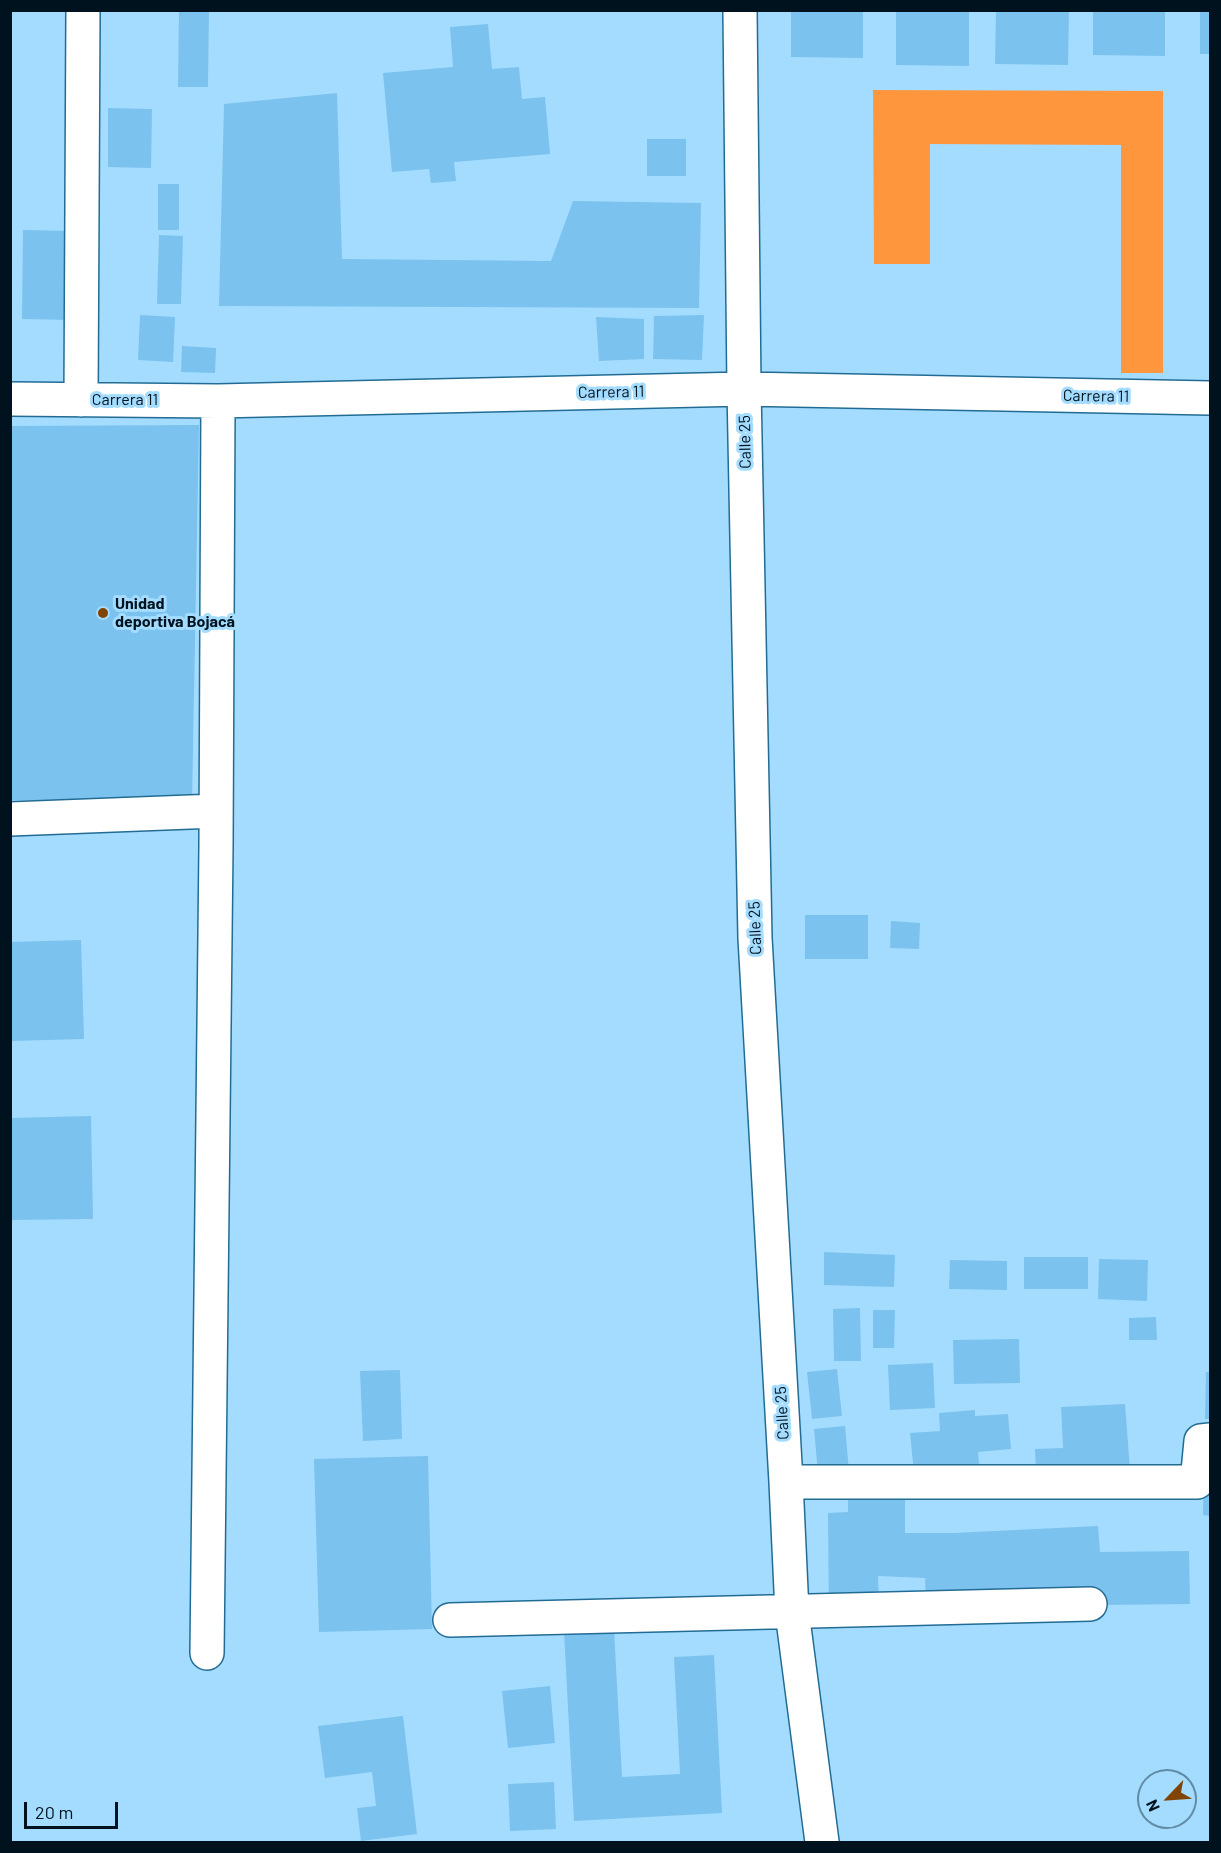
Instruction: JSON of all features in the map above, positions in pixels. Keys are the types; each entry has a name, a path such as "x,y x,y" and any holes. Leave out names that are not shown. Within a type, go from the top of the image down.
{"street":[{"path":"81,400 82,10"},
{"name":"Calle 25","path":"740,10 744,389 755,938 792,1612 822,1842"},
{"name":"Carrera 11","path":"10,399 218,401 744,389 1210,398"},
{"path":"207,1653 218,401"},
{"path":"10,819 216,811"},
{"path":"786,1482 1197,1482 1201,1441 1210,1440"},
{"path":"450,1620 1090,1604"}],"shaded area":[{"path":"873,90 1163,91 1163,373 1121,373 1121,145 930,144 930,264 874,264"}],"building":[{"path":"179,10 209,10 208,87 178,87"},
{"path":"791,10 863,10 863,58 791,57"},
{"path":"896,10 969,10 969,66 896,65"},
{"path":"996,10 1069,10 1068,65 995,64"},
{"path":"1093,10 1165,10 1165,56 1093,55"},
{"path":"1200,10 1210,10 1210,54 1200,54"},
{"path":"488,24 492,69 519,67 522,99 545,97 550,154 454,162 456,181 431,183 429,169 392,172 383,73 453,67 450,27"},
{"path":"337,93 342,259 551,261 573,201 701,203 699,308 219,306 224,104"},
{"path":"108,108 152,109 151,168 108,167"},
{"path":"647,139 686,139 686,176 647,176"},
{"path":"158,184 179,184 179,230 158,230"},
{"path":"23,230 71,231 71,320 22,319"},
{"path":"159,235 183,236 181,304 157,304"},
{"path":"140,315 175,317 173,362 138,360"},
{"path":"704,315 702,360 653,359 654,316"},
{"path":"596,317 644,319 644,359 599,361"},
{"path":"182,346 216,348 215,373 181,372"},
{"name":"Unidad deportiva Bojacá","path":"199,425 192,803 10,800 10,426"},
{"path":"805,915 868,915 868,959 805,959"},
{"path":"891,921 920,923 919,949 890,948"},
{"path":"81,940 84,1039 10,1041 10,942"},
{"path":"91,1116 93,1219 10,1220 10,1118"},
{"path":"824,1252 895,1255 894,1287 824,1285"},
{"path":"1024,1257 1088,1257 1088,1289 1024,1289"},
{"path":"1099,1259 1148,1260 1147,1301 1098,1299"},
{"path":"950,1260 1007,1261 1007,1290 949,1289"},
{"path":"860,1308 861,1361 834,1361 833,1309"},
{"path":"873,1310 895,1310 894,1348 873,1348"},
{"path":"1156,1317 1157,1340 1129,1340 1129,1318"},
{"path":"1019,1339 1020,1383 954,1384 953,1340"},
{"path":"933,1363 935,1408 890,1410 888,1365"},
{"path":"837,1369 842,1416 812,1419 807,1372"},
{"path":"400,1370 402,1439 363,1441 360,1371"},
{"path":"1206,1372 1210,1372 1210,1419 1205,1419"},
{"path":"1125,1404 1130,1470 1036,1472 1035,1449 1063,1448 1061,1407"},
{"path":"975,1410 975,1416 1008,1414 1011,1449 978,1452 980,1474 914,1473 910,1433 940,1431 939,1413"},
{"path":"845,1426 849,1471 818,1473 814,1429"},
{"path":"1204,1453 1210,1453 1210,1516 1203,1515"},
{"path":"428,1456 432,1629 319,1632 314,1459"},
{"path":"848,1494 905,1494 905,1533 1098,1526 1100,1552 1189,1551 1190,1604 1100,1605 927,1622 925,1578 878,1576 880,1623 829,1623 828,1513 848,1512"},
{"path":"614,1630 622,1777 680,1774 674,1657 714,1655 722,1813 574,1821 564,1632"},
{"path":"550,1686 555,1743 508,1748 502,1691"},
{"path":"403,1716 417,1834 361,1841 357,1808 376,1806 372,1772 325,1778 318,1726"},
{"path":"554,1782 556,1829 510,1831 508,1784"}],"place":[{"name":"Unidad deportiva Bojacá","path":"103,613"}]}
